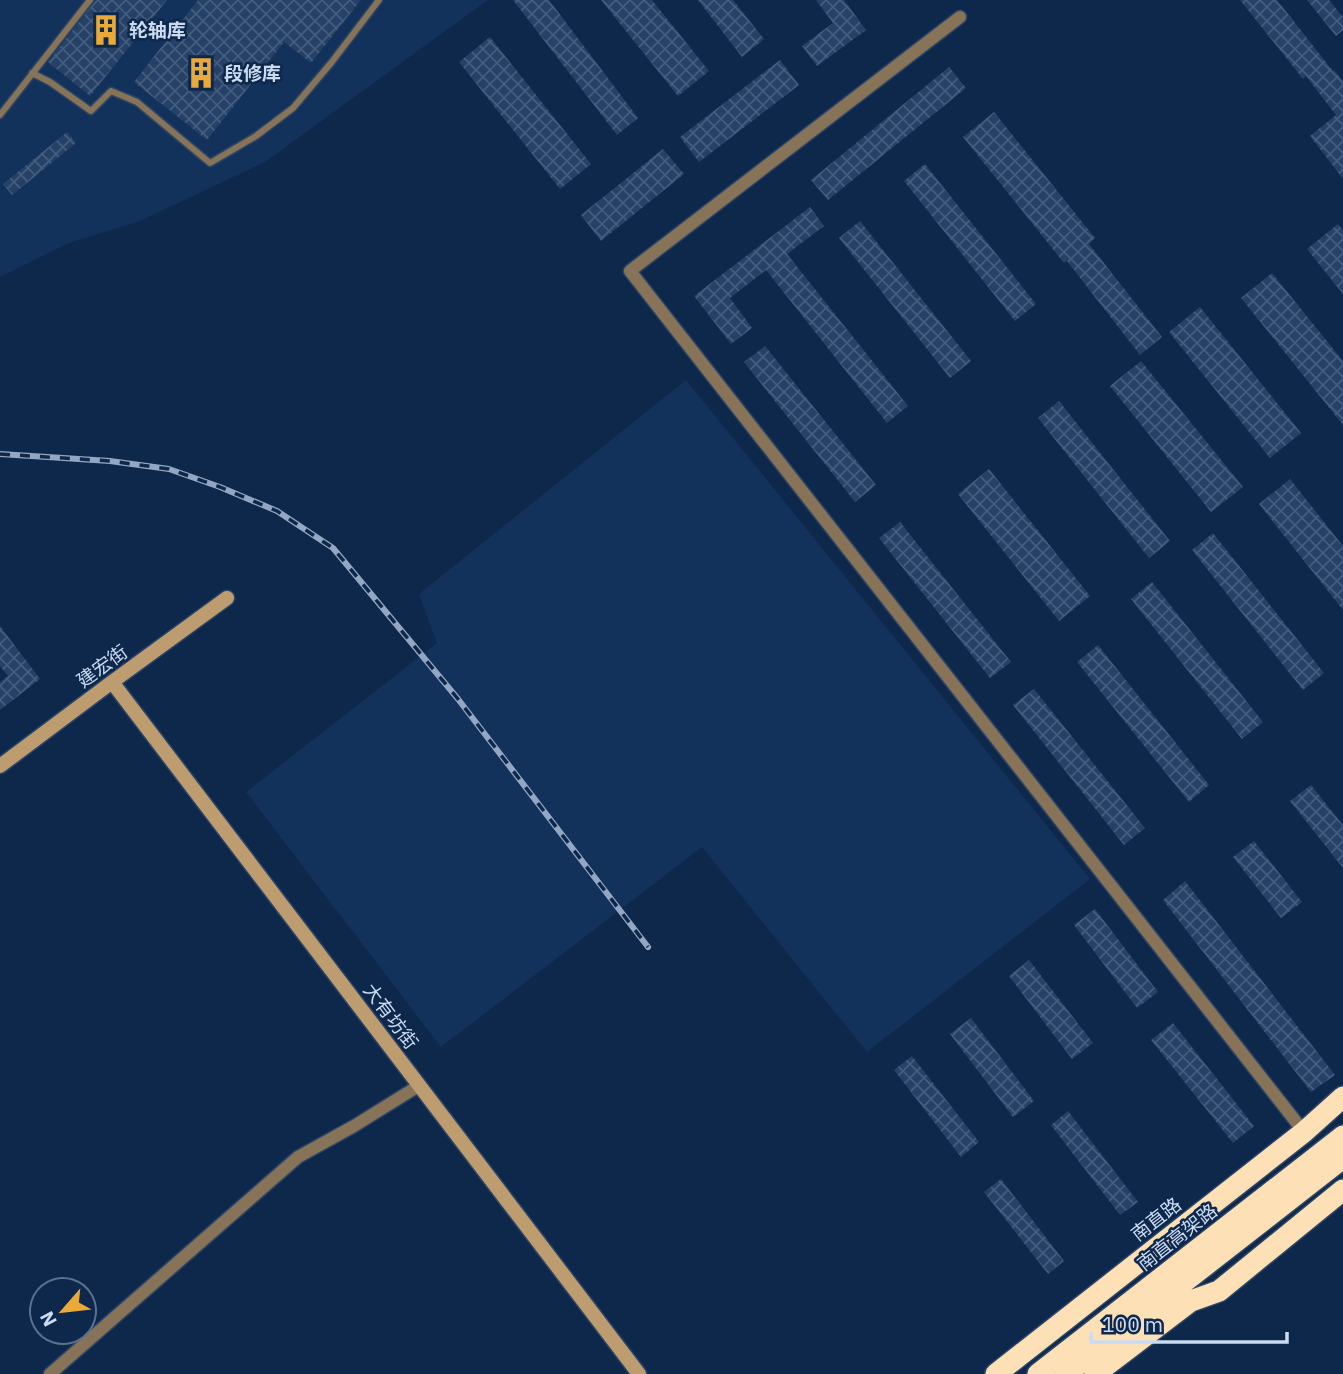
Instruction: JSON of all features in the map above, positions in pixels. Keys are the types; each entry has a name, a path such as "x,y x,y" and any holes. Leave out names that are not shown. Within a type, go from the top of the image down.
{"highway":[{"name":"南直路","path":"996,1374 1304,1132 1343,1097"},
{"name":"南直高架路","path":"1038,1374 1343,1136"},
{"name":"南直高架路","path":"1066,1374 1343,1158"},
{"path":"1219,1291 1234,1265 1343,1179"},
{"path":"1095,1374 1191,1301 1219,1291 1343,1190"}],"main road":[{"name":"建宏街","path":"0,766 227,598"},
{"name":"大有坊街","path":"112,682 639,1374"}],"street":[{"path":"960,17 630,271 1304,1132"},
{"path":"50,1374 298,1157 420,1085"}],"lane":[{"path":"0,115 90,0"},
{"path":"32,74 50,82 91,111 111,91 137,102 210,163 257,136 293,108 379,0"}],"shaded area":[{"path":"0,0 488,0 265,162 140,221 69,243 0,277"},
{"path":"686,380 1090,879 867,1052 702,847 441,1047 246,792 437,643 419,594"}],"building":[{"name":"轮轴库","path":"96,0 167,0 90,96 48,62"},
{"name":"段修库","path":"198,0 361,0 311,63 284,42 207,140 134,82"},
{"path":"513,0 549,0 638,118 617,135"},
{"path":"601,0 652,0 709,71 678,96"},
{"path":"698,0 733,0 764,39 742,57"},
{"path":"816,0 844,0 866,30 817,66 802,46 833,23"},
{"path":"1240,0 1277,0 1343,81 1343,179 1310,136 1336,115 1306,76 1303,79"},
{"path":"1307,0 1329,0 1343,17 1343,30 1336,36"},
{"path":"490,37 591,164 560,189 459,62"},
{"path":"780,60 799,85 699,162 680,137"},
{"path":"949,67 966,88 828,200 811,180"},
{"path":"994,112 1095,238 1089,244 1162,337 1140,355 1067,261 1064,263 963,137"},
{"path":"67,132 76,143 12,195 3,184"},
{"path":"663,149 684,174 601,241 581,215"},
{"path":"925,164 1036,304 1015,321 904,181"},
{"path":"810,207 824,226 787,254 908,406 887,423 766,270 730,298 752,328 731,344 694,296"},
{"path":"860,221 971,361 950,378 839,238"},
{"path":"1338,224 1343,230 1343,294 1307,249"},
{"path":"1272,273 1343,361 1343,425 1241,298"},
{"path":"1200,307 1301,433 1270,458 1169,332"},
{"path":"765,346 876,485 855,502 744,362"},
{"path":"1141,361 1243,487 1211,512 1110,386"},
{"path":"1059,401 1170,541 1149,558 1038,418"},
{"path":"989,469 1090,596 1059,621 958,494"},
{"path":"1290,479 1343,546 1343,610 1259,504"},
{"path":"900,522 1011,662 990,678 879,538"},
{"path":"1213,533 1324,673 1303,690 1192,550"},
{"path":"1152,582 1263,722 1242,739 1131,599"},
{"path":"0,626 40,679 0,710 0,682 8,676 0,666"},
{"path":"1098,645 1209,785 1189,802 1077,662"},
{"path":"1034,689 1145,828 1124,845 1013,705"},
{"path":"1311,785 1343,825 1343,868 1290,801"},
{"path":"1254,841 1302,902 1281,918 1233,857"},
{"path":"1185,881 1335,1075 1311,1092 1163,900"},
{"path":"1095,909 1158,992 1137,1008 1074,925"},
{"path":"1029,960 1093,1043 1072,1059 1009,976"},
{"path":"971,1018 1034,1101 1013,1117 950,1034"},
{"path":"1173,1023 1254,1126 1233,1143 1151,1040"},
{"path":"912,1056 979,1142 961,1157 894,1070"},
{"path":"1068,1111 1138,1202 1120,1215 1051,1125"},
{"path":"1001,1179 1064,1261 1048,1274 984,1192"}],"railway":[{"path":"0,454 110,461 169,469 277,511 333,548 458,699 648,947"}],"place":[{"name":"轮轴库","path":"106,30"},
{"name":"段修库","path":"201,73"}]}
